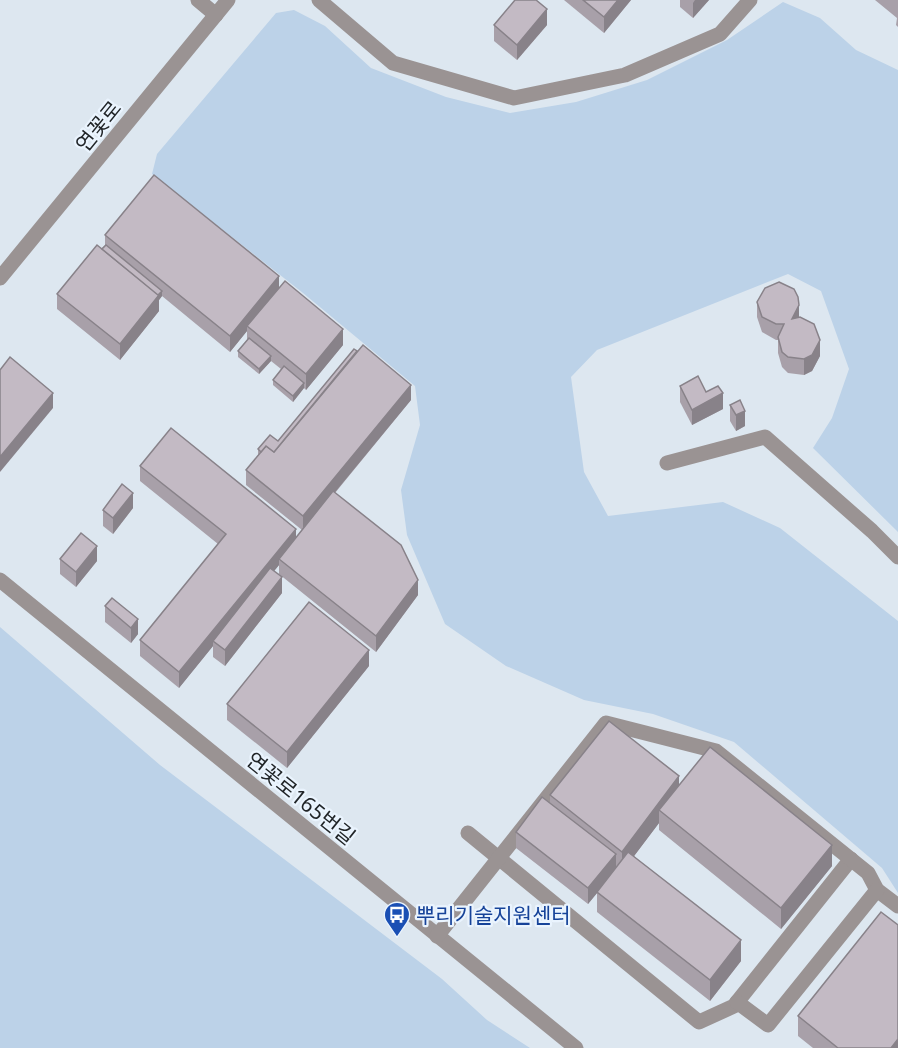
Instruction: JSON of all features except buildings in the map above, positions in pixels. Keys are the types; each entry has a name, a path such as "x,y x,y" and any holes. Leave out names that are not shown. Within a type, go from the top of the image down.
{"street":[{"path":"198,0 216,15"},
{"name":"연꽃로","path":"0,278 228,0"},
{"path":"319,0 393,63 514,98 625,75 720,34 750,0"},
{"path":"667,463 765,437 872,531 898,557"},
{"name":"연꽃로165번길","path":"0,580 576,1048"},
{"path":"437,936 606,723 716,751 868,873 877,890 898,906"},
{"path":"468,833 699,1022 734,1006 851,860"},
{"path":"737,1002 768,1025 877,890"}],"shaded area":[{"path":"783,2 820,18 856,50 898,70 898,532 813,448 832,418 849,369 821,291 788,274 597,350 571,377 584,472 608,516 723,502 780,528 898,621 898,893 882,868 734,742 653,714 584,700 506,666 445,624 407,535 401,490 420,425 415,386 303,293 152,174 157,154 276,13 294,10 325,26 371,68 446,97 510,113 576,102 647,80 727,40"},
{"path":"0,627 160,765 442,979 487,1020 530,1048 0,1048"}],"place":[{"name":"뿌리기술지원센터","path":"397,938"}]}
